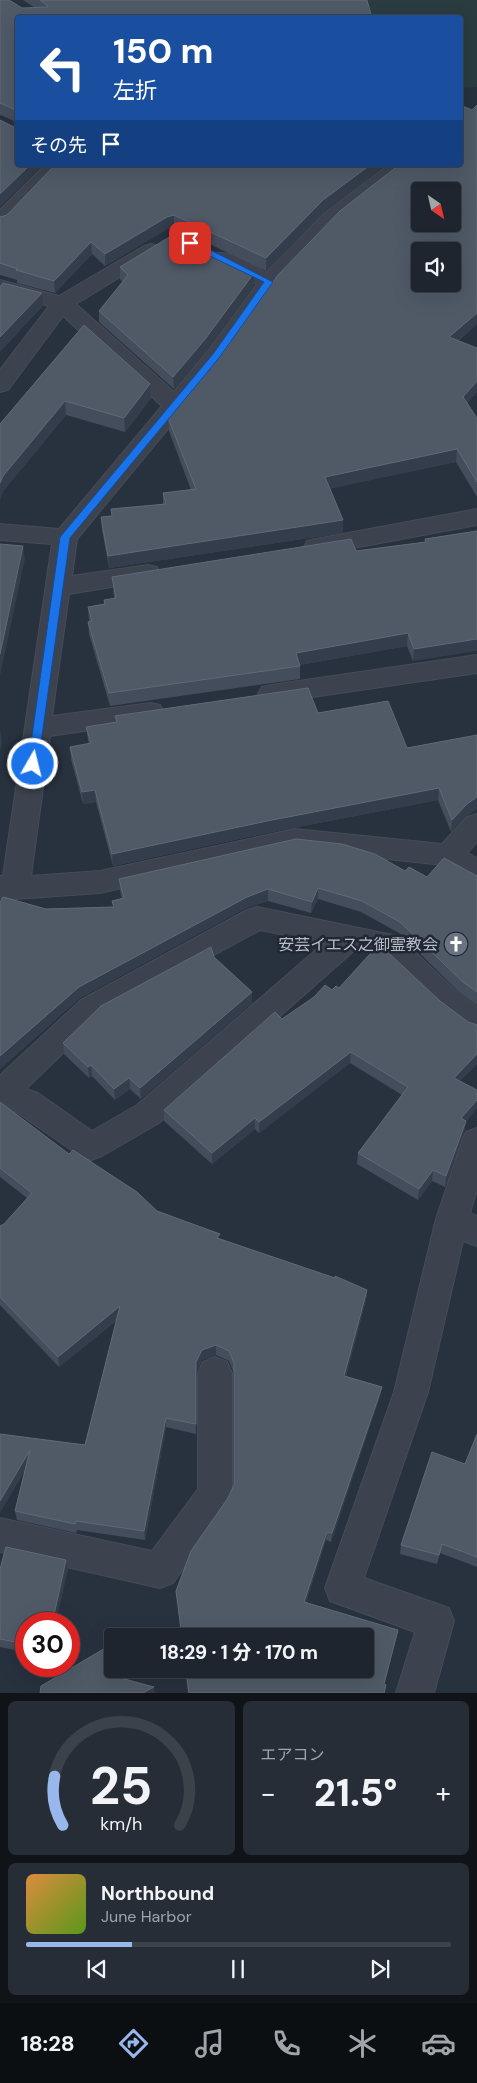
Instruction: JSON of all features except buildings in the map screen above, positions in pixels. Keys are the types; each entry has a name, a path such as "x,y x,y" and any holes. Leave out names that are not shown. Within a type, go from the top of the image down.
{"street":[{"path":"0,222 54,167"},
{"path":"398,167 331,218 269,282 216,356 65,537 38,728 8,887 100,882 295,839 448,855 477,871"},
{"path":"0,385 62,303 167,240"},
{"path":"200,248 269,282"},
{"path":"0,286 62,303 175,405"},
{"path":"294,550 373,538 477,517"},
{"path":"0,532 65,537"},
{"path":"58,587 166,570"},
{"path":"243,698 477,664"},
{"path":"38,728 175,708"},
{"path":"448,855 477,824"},
{"path":"0,1095 91,1008 257,918 388,944 450,1003 477,1023"},
{"path":"0,1095 27,1102 91,1148 148,1114 350,937"},
{"path":"415,1693 436,1621 343,1588 411,1392 465,1226 477,1141"},
{"path":"0,1535 160,1570 215,1494 215,1373"}],"shaded area":[{"path":"368,0 477,0 477,87 463,88 463,15 371,15"}],"place":[{"name":"安芸イエス之御霊教会","path":"456,944"}],"route":[{"path":"33,764 65,537 216,356 269,282 190,243"}]}
